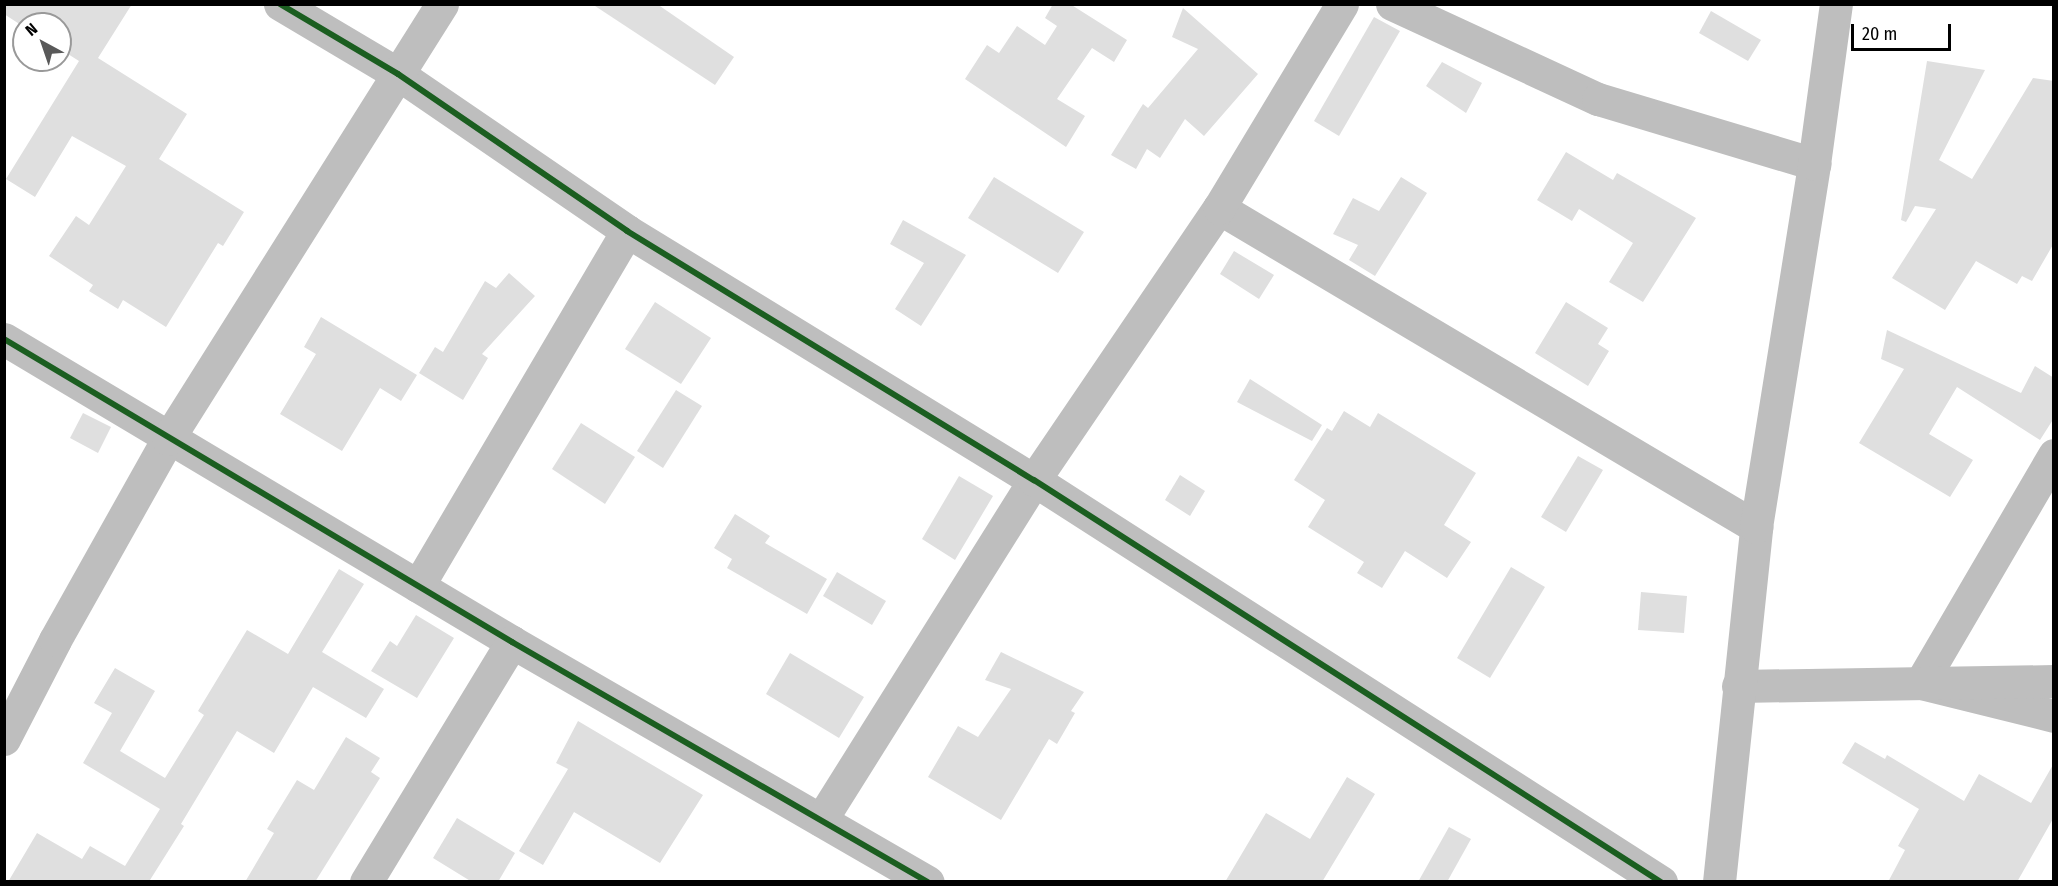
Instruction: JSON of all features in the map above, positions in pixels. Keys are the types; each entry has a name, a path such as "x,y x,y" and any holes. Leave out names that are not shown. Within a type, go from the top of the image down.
{"street":[{"path":"280,4 398,74 627,231 1034,480 1661,882"},
{"path":"4,739 55,640 168,438 442,4"},
{"path":"820,820 1034,480 1219,208 1342,4"},
{"path":"1392,4 1598,99 1814,164"},
{"path":"1719,882 1756,527 1814,164 1836,4"},
{"path":"1219,208 1756,527"},
{"path":"418,586 627,231"},
{"path":"4,339 512,642 928,882"},
{"path":"1921,683 2054,455"},
{"path":"366,882 512,642"},
{"path":"1738,686 2054,681"},
{"path":"1921,683 2054,716"}],"building":[{"path":"4,4 132,4 98,58 187,114 159,159 244,212 223,246 218,243 166,327 123,300 118,309 89,291 93,285 49,256 76,216 89,225 126,166 72,136 35,197 6,179 79,61 72,57 72,12 12,12 12,19 4,14"},
{"path":"592,4 657,4 734,57 715,85"},
{"path":"1053,4 1070,4 1127,40 1114,62 1092,48 1057,99 1085,116 1066,147 965,79 987,45 999,53 1017,26 1045,45 1057,26 1045,18"},
{"path":"1183,8 1258,74 1204,136 1185,119 1160,158 1147,149 1136,169 1111,155 1143,104 1148,108 1198,49 1172,37"},
{"path":"1711,11 1761,40 1748,61 1699,33"},
{"path":"1374,17 1400,31 1339,136 1314,121"},
{"path":"1927,61 1985,70 1939,160 1972,179 2033,78 2054,81 2054,243 2032,281 2022,276 2017,284 1976,261 1945,310 1892,278 1936,209 1915,206 1906,222 1901,220"},
{"path":"1442,62 1482,83 1466,113 1426,86"},
{"path":"1566,152 1613,180 1617,173 1696,218 1643,302 1609,282 1633,243 1579,209 1572,221 1537,200"},
{"path":"994,177 1084,232 1058,273 968,218"},
{"path":"1401,177 1427,193 1375,276 1349,260 1358,245 1333,234 1353,198 1379,211"},
{"path":"903,220 966,255 921,326 895,309 924,263 890,244"},
{"path":"1234,251 1274,275 1259,299 1220,274"},
{"path":"509,273 535,296 482,354 488,358 463,400 419,373 435,347 443,352 485,281 496,288"},
{"path":"655,302 711,338 681,384 625,349"},
{"path":"1566,302 1608,328 1598,344 1609,351 1588,386 1535,353"},
{"path":"321,317 417,375 401,401 380,388 342,451 280,414 316,354 304,347"},
{"path":"1887,330 2021,393 2035,366 2054,378 2054,418 2040,440 1957,387 1929,434 1973,460 1950,497 1859,443 1904,369 1881,359"},
{"path":"1250,379 1322,425 1312,441 1237,402"},
{"path":"676,390 702,406 663,468 637,451"},
{"path":"1344,411 1370,427 1378,413 1476,473 1444,525 1471,542 1447,578 1405,551 1382,588 1357,573 1364,562 1308,527 1325,500 1294,480 1327,428 1332,431"},
{"path":"83,413 111,427 98,453 70,438"},
{"path":"581,423 635,457 605,504 552,469"},
{"path":"1578,456 1603,470 1566,532 1541,517"},
{"path":"1180,475 1205,491 1190,516 1165,500"},
{"path":"959,476 993,496 955,560 922,539"},
{"path":"735,514 770,536 765,543 827,579 807,614 727,568 732,559 714,548"},
{"path":"1511,567 1545,587 1490,678 1457,658"},
{"path":"339,569 364,584 322,652 384,689 366,718 313,687 274,753 237,731 181,824 184,826 150,880 152,882 8,882 37,833 82,859 90,846 125,866 160,809 83,763 112,713 94,703 115,668 155,691 120,751 165,778 204,715 198,711 247,630 288,654"},
{"path":"837,572 886,601 872,625 823,596"},
{"path":"1641,592 1687,596 1684,633 1638,630"},
{"path":"416,615 454,638 417,698 371,671 390,641 397,646"},
{"path":"1001,652 1084,692 1071,711 1075,713 1057,744 1049,739 1001,820 928,777 958,726 978,737 1011,689 985,680"},
{"path":"790,653 864,697 839,738 766,694"},
{"path":"578,721 703,795 660,863 574,812 543,865 519,851 568,769 556,763"},
{"path":"346,737 380,758 371,772 380,778 315,882 245,882 274,833 267,829 297,780 314,790"},
{"path":"1855,742 1885,759 1887,755 1964,801 1979,774 2031,803 2054,763 2054,817 2017,882 1888,882 1905,850 1898,846 1919,809 1842,763"},
{"path":"1347,777 1375,794 1322,882 1225,882 1266,813 1310,839"},
{"path":"457,818 515,853 498,882 472,882 433,858"},
{"path":"1449,827 1471,839 1447,882 1418,882"}],"cycle path":[{"path":"280,4 398,74 627,231 1034,480 1661,882"},
{"path":"4,339 512,642 928,882"}]}
